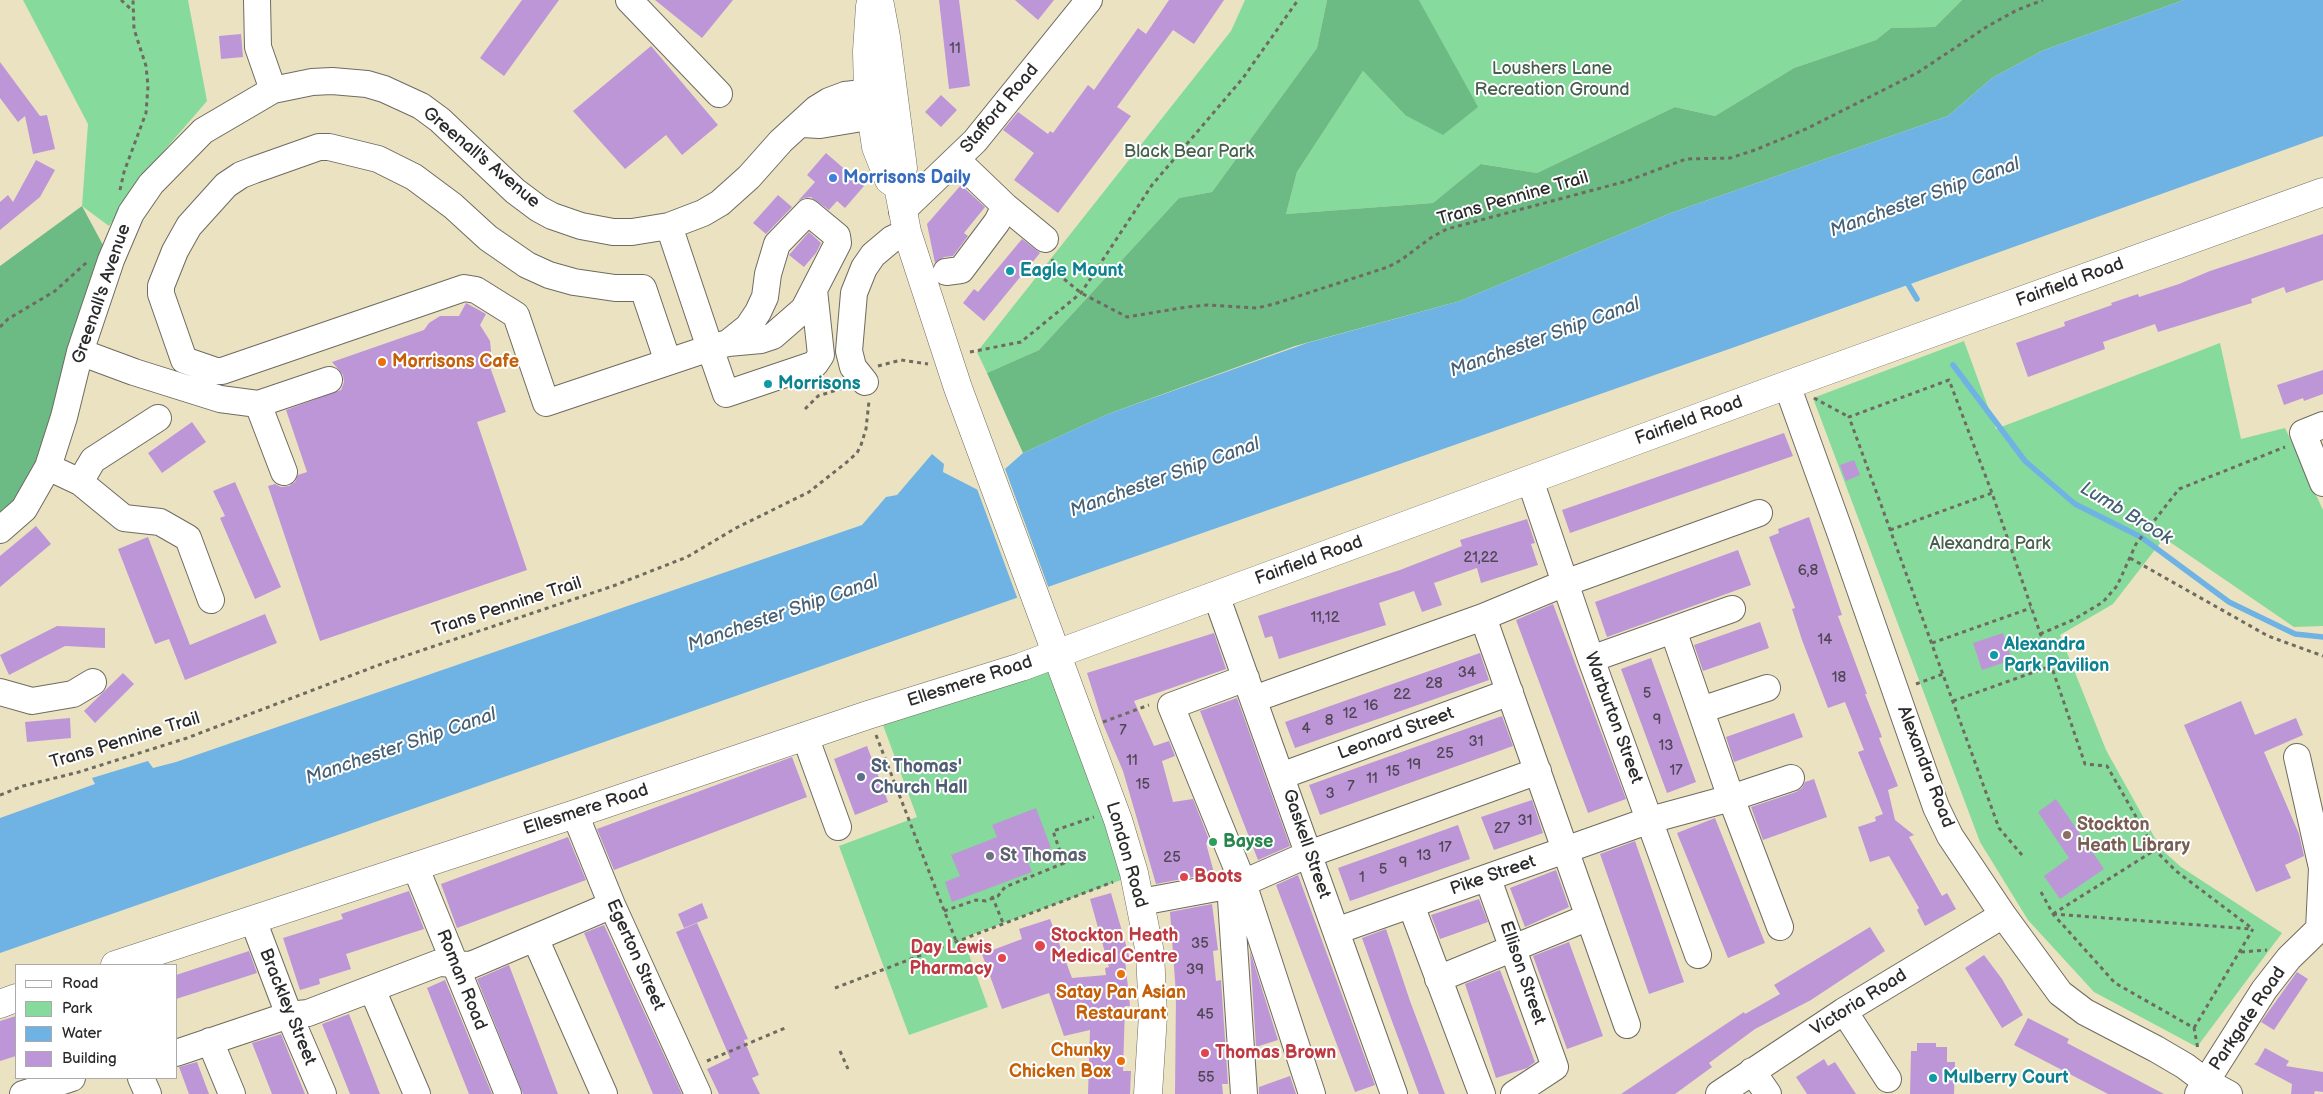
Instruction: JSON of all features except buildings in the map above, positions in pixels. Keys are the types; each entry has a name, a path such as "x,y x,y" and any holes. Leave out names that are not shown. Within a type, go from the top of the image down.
{"main road":[{"path":"871,0 867,51 882,103"},
{"path":"879,0 886,37 882,103"},
{"name":"London Road","path":"882,103 878,155 902,210 950,357 958,388 1118,820 1134,873 1150,953 1152,981 1153,1015 1148,1094"},
{"name":"Fairfield Road","path":"1056,654 1787,385 2323,192"},
{"name":"Ellesmere Road","path":"118,964 1056,654"},
{"path":"0,1004 15,998"}],"street":[{"path":"257,0 258,47 273,90"},
{"path":"629,0 719,94"},
{"name":"Stafford Road","path":"865,382 853,367 849,351 854,293 864,268 873,255 892,239 902,210 975,141 1089,0"},
{"name":"Greenall's Avenue","path":"0,530 24,509 48,467 64,417 80,352 110,260 131,213 151,184 203,132 273,90 312,82 332,81 367,84 384,88 421,106 440,120 514,191 552,216 581,226 613,232 632,232 669,226 703,213 735,192 780,141 802,124 820,125 882,103"},
{"path":"329,380 258,404 220,399 207,382 184,360 161,294 161,286 175,251 201,211 226,185 241,175 319,147 330,147 378,159 414,177 453,206 488,238 527,265 574,282 615,288 643,288 668,362"},
{"path":"957,160 1005,206 1044,239"},
{"path":"946,272 961,270 996,222 1005,206"},
{"path":"80,352 134,372 207,382 222,371 468,288 476,290 516,315 546,403 719,345 761,340 773,336 809,300 838,243 837,236 808,212 777,244 768,274 765,298 748,327 719,345"},
{"path":"669,226 719,345 726,394 815,364 819,360 821,355 809,300"},
{"name":"Alexandra Road","path":"1787,385 1942,821 2003,915 2039,967 2060,993 2085,1012 2156,1049 2202,1088 2229,1094"},
{"path":"258,404 284,472"},
{"path":"80,482 93,460 158,418"},
{"path":"2303,436 2323,482"},
{"path":"48,467 80,482 124,518 160,522 188,538 211,600"},
{"name":"Warburton Street","path":"1530,480 1591,659 1698,955"},
{"path":"1312,1094 1171,706 1250,689 1483,617 1565,583 1759,514"},
{"name":"Gaskell Street","path":"1216,595 1310,854 1394,1094"},
{"path":"1591,659 1732,609"},
{"path":"1483,617 1567,850 1627,1025"},
{"path":"1673,630 1731,798 1780,927"},
{"path":"0,692 32,701 73,694 93,682"},
{"path":"1701,710 1766,688"},
{"name":"Leonard Street","path":"1281,776 1510,692"},
{"path":"805,736 838,828"},
{"path":"2297,757 2322,868 2321,927"},
{"path":"1141,902 1236,883 1538,771"},
{"name":"Pike Street","path":"1336,931 1488,879 1650,820 1731,798 1791,778"},
{"name":"Egerton Street","path":"575,814 612,905 698,1094"},
{"name":"Roman Road","path":"415,866 508,1094"},
{"name":"Ellison Street","path":"1488,879 1555,1067 1514,1094"},
{"path":"1236,883 1244,1094"},
{"path":"178,1052 289,1015 308,1013 439,963 471,965 612,905"},
{"path":"1411,905 1482,1094"},
{"name":"Victoria Road","path":"1719,1094 1844,1011 2003,915"},
{"path":"1438,979 1589,917"},
{"name":"Brackley Street","path":"253,920 289,1015 323,1094"},
{"name":"Parkgate Road","path":"2202,1088 2264,990 2289,958 2321,927"},
{"path":"535,938 604,1094"},
{"path":"372,989 417,1094"},
{"path":"1844,1011 1888,1079"},
{"path":"210,1041 232,1094"},
{"path":"1752,1071 1768,1094"},
{"path":"23,1094 69,1079"},
{"path":"141,1079 148,1094"}],"path":[{"path":"121,0 133,10"},
{"path":"131,213 121,203 121,182 146,113 148,86 146,66 134,29 133,0"},
{"path":"865,382 874,369 891,362 910,361 925,364 1021,342 1081,293 1152,185 1243,78 1298,0"},
{"name":"Trans Pennine Trail","path":"1044,239 1058,274 1081,293 1127,317 1208,305 1257,308 1308,294 1388,267 1401,260 1432,236 1447,230 1528,206 1627,181 1686,159 1730,158 1806,129 1917,73 1988,26 2017,10 2043,0"},
{"path":"0,327 8,319 55,291 94,256 110,260"},
{"path":"2022,855 1999,828 1849,417 1949,380 1992,493 2085,764 2107,766 2155,850 2176,871 2253,929"},
{"name":"Trans Pennine Trail","path":"0,795 23,786 79,772 187,738 384,663 613,586 687,557 736,528 809,492 857,452 866,429 869,398 865,382"},
{"path":"805,409 818,396 838,389"},
{"path":"2040,634 2072,620 2103,602 2117,586 2136,544 2179,489 2303,436"},
{"path":"1890,530 1992,493"},
{"path":"2130,558 2268,636 2323,656"},
{"path":"1932,643 2031,608"},
{"path":"1953,701 2051,666"},
{"path":"1896,691 1943,674"},
{"path":"1084,729 1162,700 1171,706"},
{"path":"868,715 956,942"},
{"path":"944,910 976,900 986,901 998,896 1005,887 1064,863 1053,832 1101,815"},
{"path":"2053,914 2155,850"},
{"path":"835,988 1134,873"},
{"path":"2041,892 2053,914 2115,983 2194,1028"},
{"path":"992,897 1003,923"},
{"path":"2053,914 2253,929"},
{"path":"2202,1088 2194,1028 2253,929"},
{"path":"688,1070 784,1028"},
{"path":"840,1050 848,1069"}],"green space":[{"path":"23,0 188,0 207,101 150,167 109,226 82,206 88,124"},
{"name":"Black Bear Park","path":"1245,0 1327,0 1317,48 1212,192 1179,198 1039,350 987,373 977,352 1231,31"},
{"path":"1327,0 1419,0 1478,107 1443,135 1405,115 1363,71 1297,172 1286,214 1433,203 1481,164 1537,173 1675,107 1715,116 1794,68 1876,40 1891,28 1935,27 1962,0 2184,0 2044,50 1992,78 1948,116 1671,213 1460,301 1295,346 1108,414 1023,453 987,373 1039,350 1179,198 1212,192 1317,48"},
{"name":"Loushers Lane Recreation Ground","path":"1419,0 1962,0 1935,27 1891,28 1876,40 1794,68 1715,116 1675,107 1537,173 1482,164 1433,203 1286,214 1297,172 1363,71 1405,115 1477,107"},
{"path":"82,206 111,260 24,509 0,529 0,266"},
{"name":"Alexandra Park","path":"1964,341 1996,429 2220,343 2241,439 2285,428 2323,510 2323,626 2294,627 2164,538 2113,604 2060,635 2106,750 2161,849 2181,867 2282,933 2197,1047 2094,992 2028,920 1980,842 1813,398"},
{"path":"1053,663 1132,876 963,938 988,1007 909,1035 839,846 917,817 883,725"}],"water":[{"name":"Manchester Ship Canal","path":"2184,0 2323,0 2323,136 1732,348 0,953 0,818 95,784 92,778 148,761 153,768 176,762 862,525 886,497 897,495 932,454 944,464 943,472 980,491 1023,453 1108,414 1307,343 1460,301 1671,213 1948,116 1992,78 2044,50"}],"pier":[{"path":"1004,466 1049,589 1018,600 976,486 980,488"}],"waterway":[{"name":"Lumb Brook","path":"1905,279 1917,299"},
{"name":"Lumb Brook","path":"1953,365 2025,461 2075,504 2141,537 2229,602 2295,634 2323,637"}],"place":[{"name":"Morrisons Daily","path":"833,178"},
{"name":"Eagle Mount","path":"1010,271"},
{"name":"Morrisons Cafe","path":"382,362"},
{"name":"Morrisons","path":"768,384"},
{"name":"Alexandra Park Pavilion","path":"1994,655"},
{"name":"St Thomas' Church Hall","path":"861,777"},
{"name":"Stockton Heath Library","path":"2067,835"},
{"name":"Bayse","path":"1213,842"},
{"name":"St Thomas","path":"990,856"},
{"name":"Boots","path":"1184,877"},
{"name":"Stockton Heath Medical Centre","path":"1040,946"},
{"name":"Day Lewis Pharmacy","path":"1002,958"},
{"name":"Satay Pan Asian Restaurant","path":"1121,974"},
{"name":"Thomas Brown","path":"1205,1053"},
{"name":"Chunky Chicken Box","path":"1121,1061"},
{"name":"Mulberry Court","path":"1933,1078"}]}
